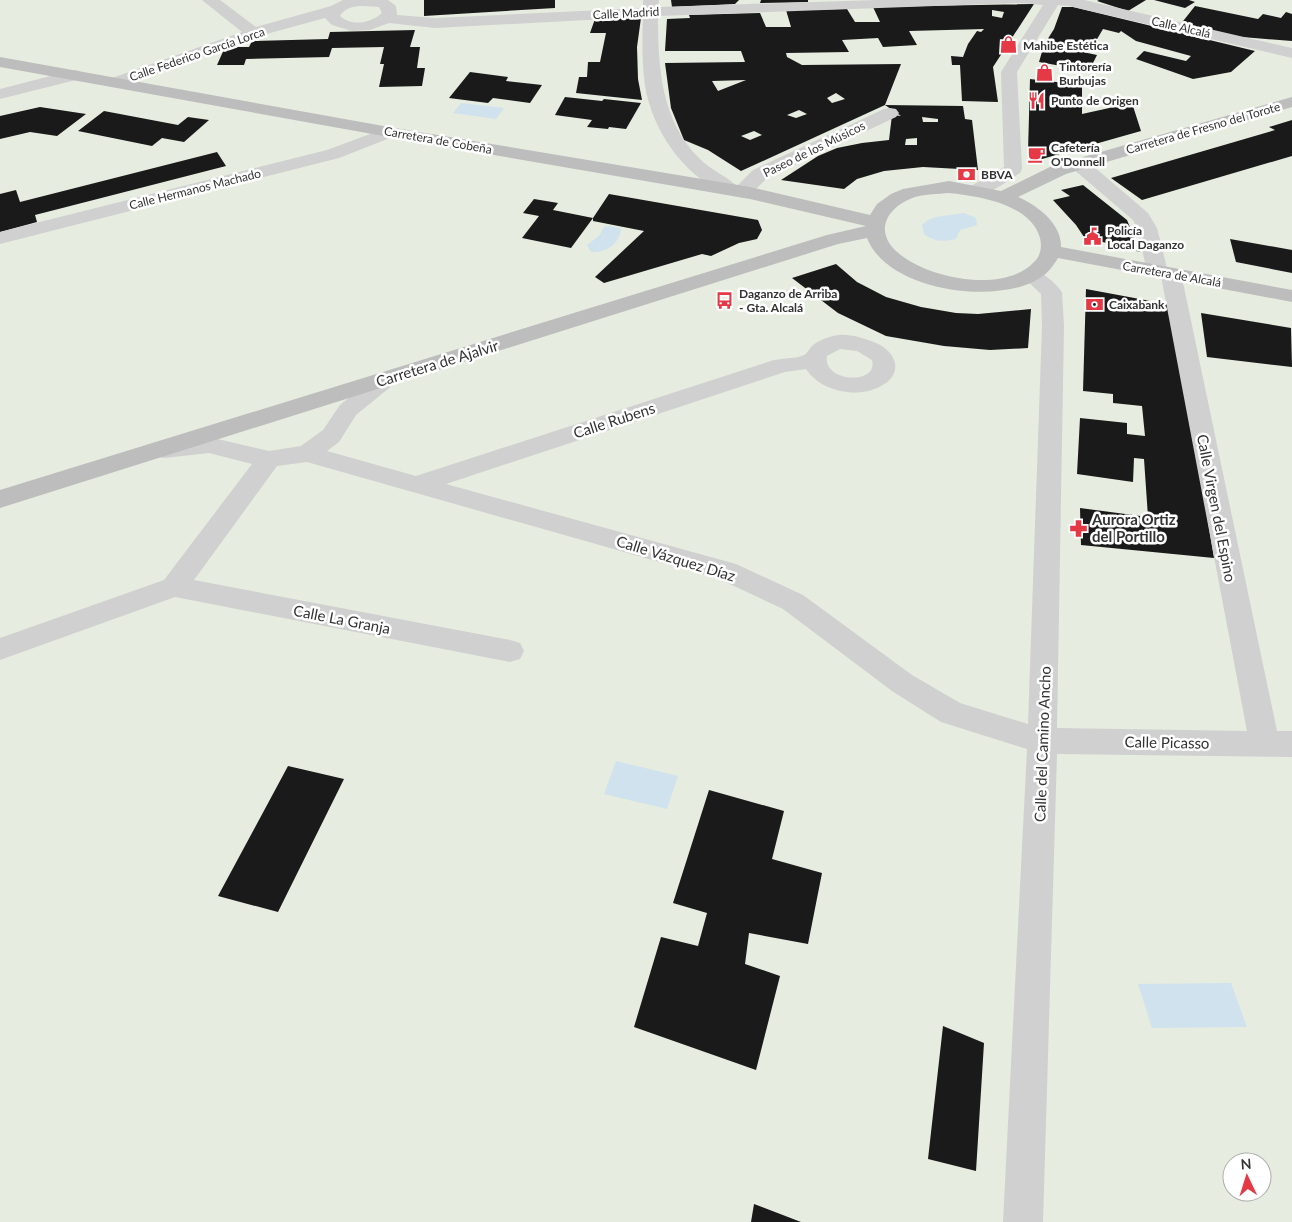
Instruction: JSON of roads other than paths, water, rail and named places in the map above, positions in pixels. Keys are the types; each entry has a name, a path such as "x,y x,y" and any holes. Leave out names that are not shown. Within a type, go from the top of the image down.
{"street":[{"path":"210,0 253,33"},
{"path":"364,0 349,3 338,17 360,26 380,22 385,7"},
{"name":"Calle Madrid","path":"364,0 435,23 650,6 1015,0"},
{"path":"1024,0 1070,1"},
{"path":"978,190 1013,169 1009,72 1051,1"},
{"name":"Calle Alcalá","path":"1070,1 1292,53"},
{"path":"650,6 651,76 660,116 672,140 693,164 736,190"},
{"name":"Calle Federico García Lorca","path":"118,82 253,33 276,27 338,17"},
{"name":"Carretera de Cobeña","path":"0,62 389,132 736,190 791,202 874,227"},
{"path":"0,94 74,75"},
{"name":"Carretera de Fresno del Torote","path":"1004,197 1059,170 1292,102"},
{"name":"Paseo de los Músicos","path":"736,190 760,174 890,113"},
{"name":"Calle Hermanos Machado","path":"0,238 333,154 389,132"},
{"name":"Calle Virgen del Espino","path":"1079,164 1141,217 1148,228 1164,272 1278,744"},
{"path":"949,187 978,190 1004,197 1025,208 1042,221 1051,236 1052,251 1045,264 1031,275 1008,283 979,286 948,283 920,275 896,262 880,247 874,227 882,208 899,197 922,190 949,187"},
{"path":"791,202 807,217 811,232 810,247"},
{"name":"Carretera de Ajalvir","path":"0,499 164,450 874,227"},
{"name":"Carretera de Alcalá","path":"1052,251 1292,296"},
{"name":"Calle del Camino Ancho","path":"1024,1222 1042,741 1052,326 1051,292 1031,275"},
{"name":"Calle Rubens","path":"415,485 782,365 815,361"},
{"path":"164,450 209,445 269,460 307,454 331,436 348,410 386,379"},
{"name":"Calle Vázquez Díaz","path":"307,454 727,571 793,602 902,683 951,714 1042,741"},
{"path":"0,649 174,587 269,460"},
{"name":"Calle La Granja","path":"174,587 510,651"},
{"name":"Calle Picasso","path":"1042,741 1278,744"}],"water":[{"path":"461,103 504,108 496,119 453,113"},
{"path":"964,213 976,218 977,225 960,230 956,239 939,241 924,234 922,225 928,220"},
{"path":"604,227 620,228 617,240 610,247 602,251 591,252 587,245 599,236"},
{"path":"616,761 678,776 667,809 604,794"},
{"path":"1231,983 1247,1027 1152,1028 1138,984"}],"place":[{"name":"Mahibe Estética","path":"1009,45"},
{"name":"Tintorería Burbujas","path":"1045,73"},
{"name":"Punto de Origen","path":"1037,100"},
{"name":"Cafetería O'Donnell","path":"1037,154"},
{"name":"BBVA","path":"967,174"},
{"name":"Policía Local Daganzo","path":"1093,237"},
{"name":"Daganzo de Arriba - Gta. Alcalá","path":"725,300"},
{"name":"Caixabank","path":"1095,304"},
{"name":"Aurora Ortiz del Portillo","path":"1078,528"}]}
